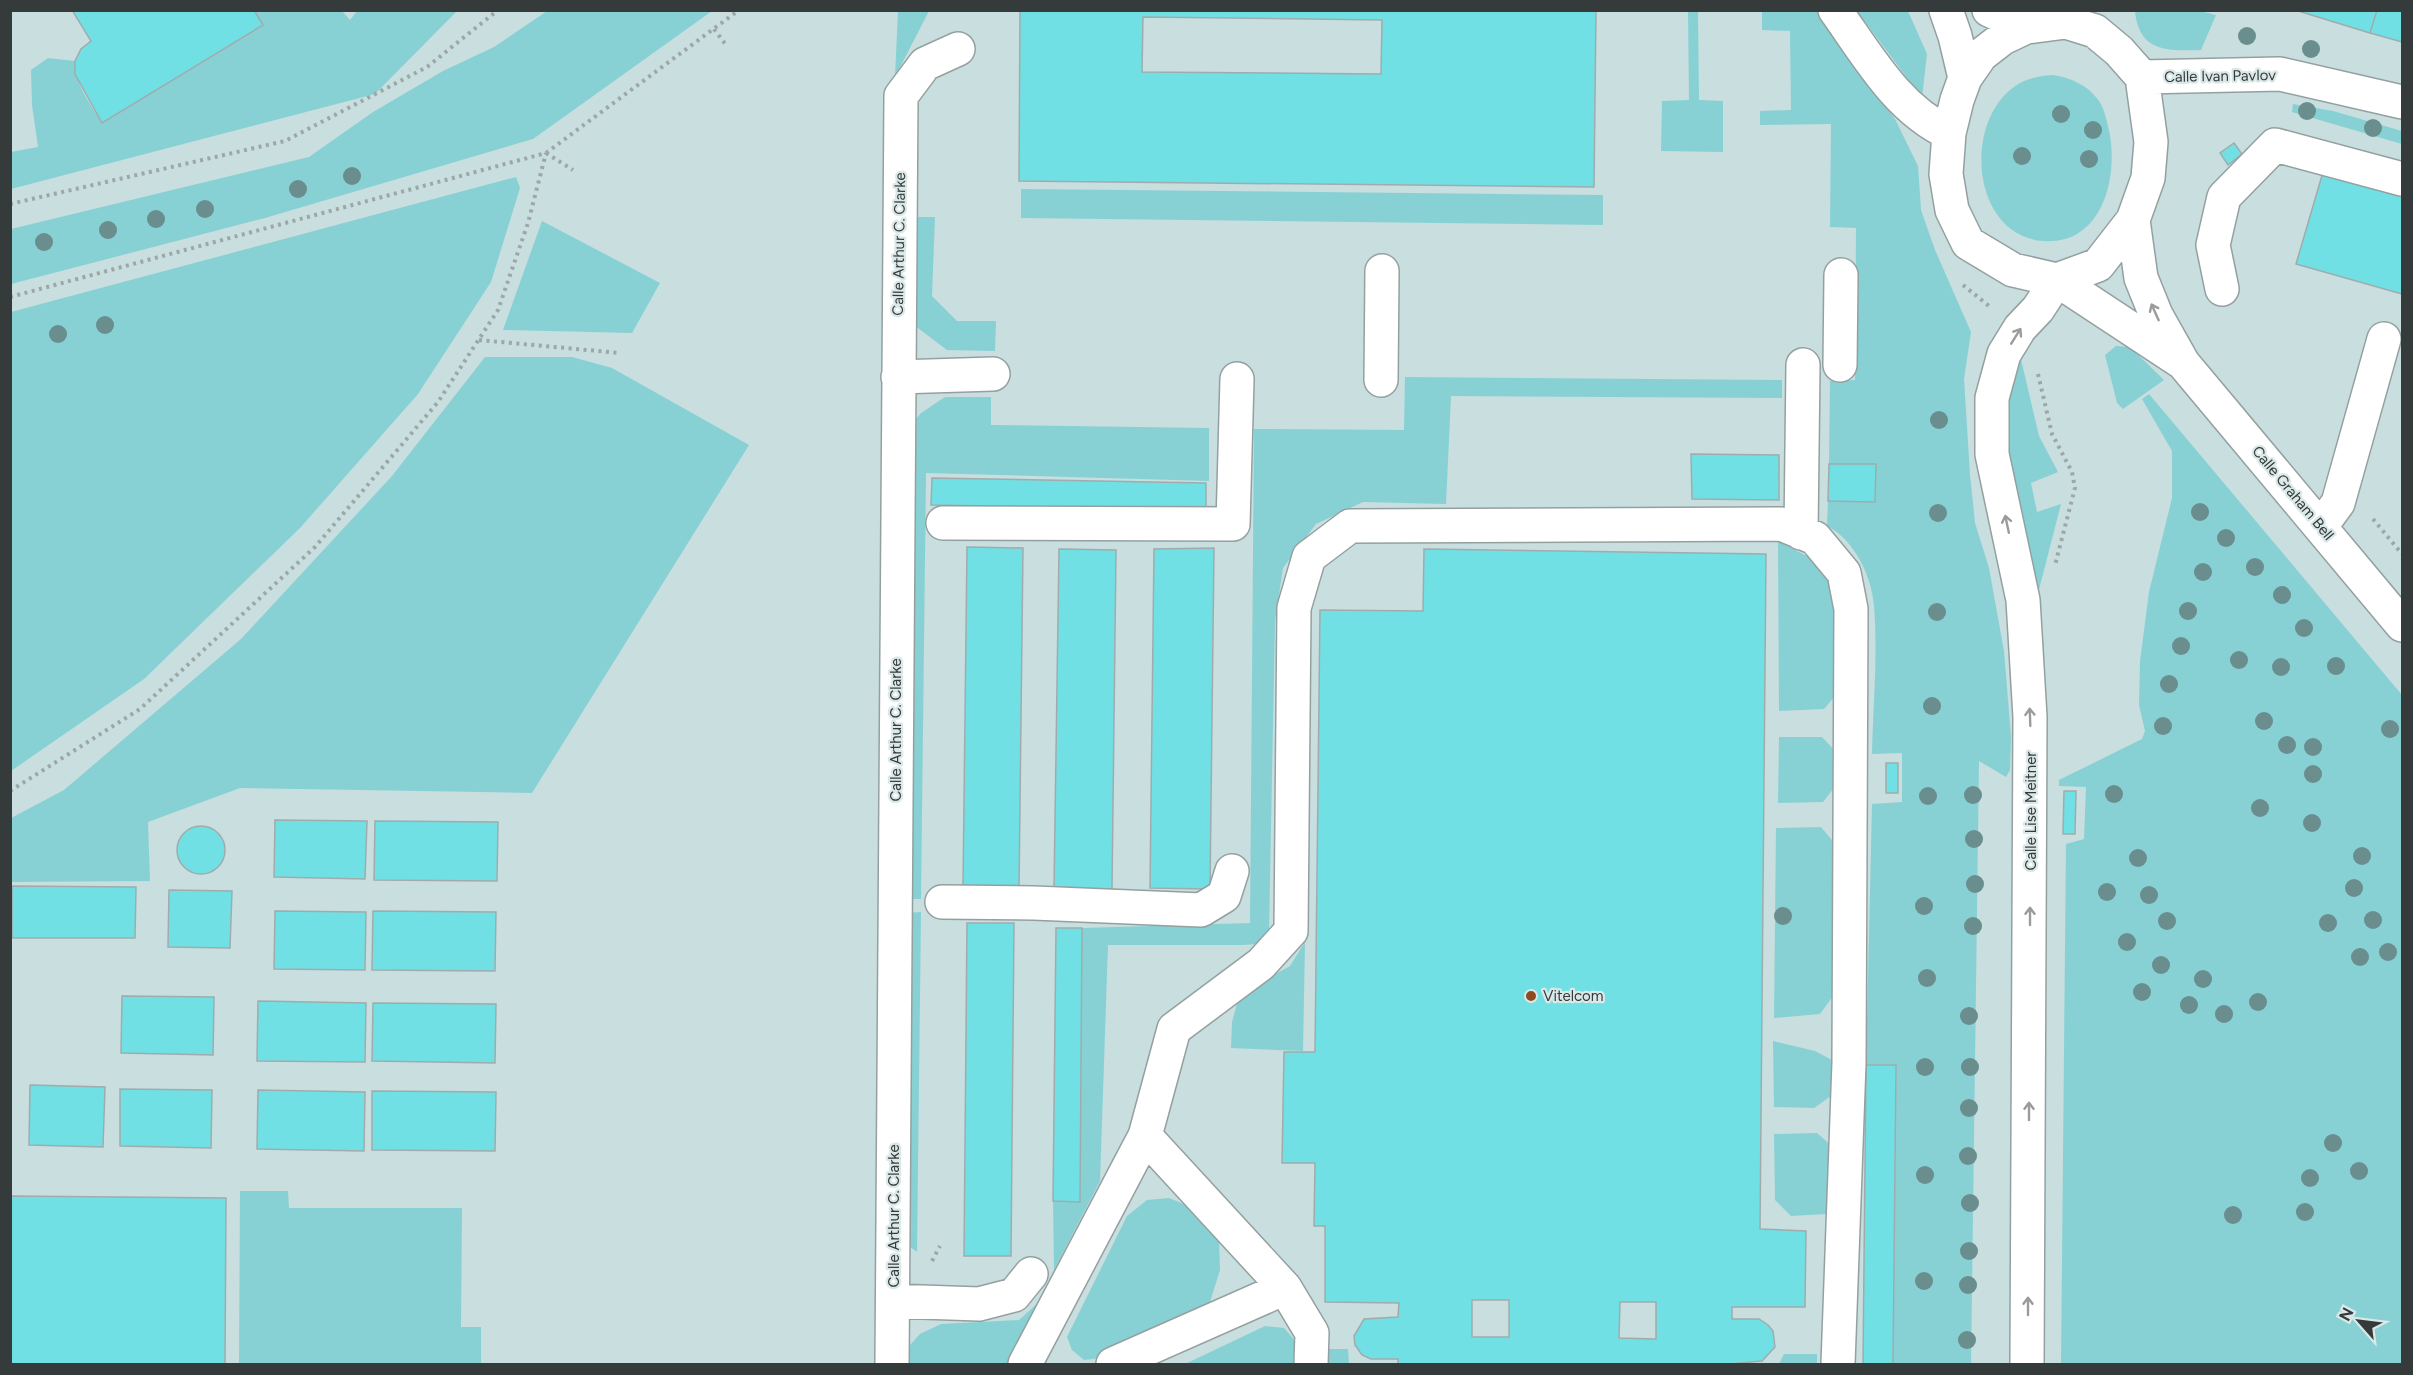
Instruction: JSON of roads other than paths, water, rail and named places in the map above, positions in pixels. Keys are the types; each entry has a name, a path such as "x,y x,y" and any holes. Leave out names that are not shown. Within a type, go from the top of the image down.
{"street":[{"path":"1835,10 1898,96 1928,123 1949,132"},
{"path":"1946,10 1965,78"},
{"path":"1989,10 2026,27"},
{"path":"2098,21 2119,51 2142,77 2151,142 2148,178 2133,220 2098,265 2057,280 2013,270 1968,243 1952,210 1946,174 1949,132 1965,78 1981,55 2003,38 2026,27 2098,21"},
{"name":"Calle Arthur C. Clarke","path":"892,1365 901,96 925,64 958,49"},
{"name":"Calle Ivan Pavlov","path":"2142,77 2280,74 2403,102"},
{"path":"2222,289 2213,245 2224,197 2275,145 2403,179"},
{"name":"Calle Graham Bell","path":"2133,220 2141,278 2156,315 2182,363 2403,625"},
{"path":"1381,380 1382,271"},
{"path":"1840,365 1841,275"},
{"name":"Calle Graham Bell","path":"2057,280 2182,363"},
{"name":"Calle Lise Meitner","path":"2027,1365 2030,717 2023,600 1992,454 1992,398 2004,354 2020,328 2038,309 2057,280"},
{"path":"2321,526 2338,503 2384,339"},
{"path":"1801,533 1803,365"},
{"path":"898,377 993,374"},
{"path":"943,523 1233,524 1237,379"},
{"path":"1025,1365 1145,1136 1174,1029 1261,964 1291,932 1294,608 1309,558 1350,526 1781,524 1815,538 1844,573 1851,609 1849,1063 1838,1365"},
{"path":"942,902 1034,903 1201,910 1224,896 1232,871"},
{"path":"1145,1136 1286,1288 1312,1333 1311,1365"},
{"path":"893,1301 979,1304 1014,1295 1031,1274"},
{"path":"1113,1365 1286,1288"}],"place":[{"name":"Vitelcom","path":"1531,996"}]}
